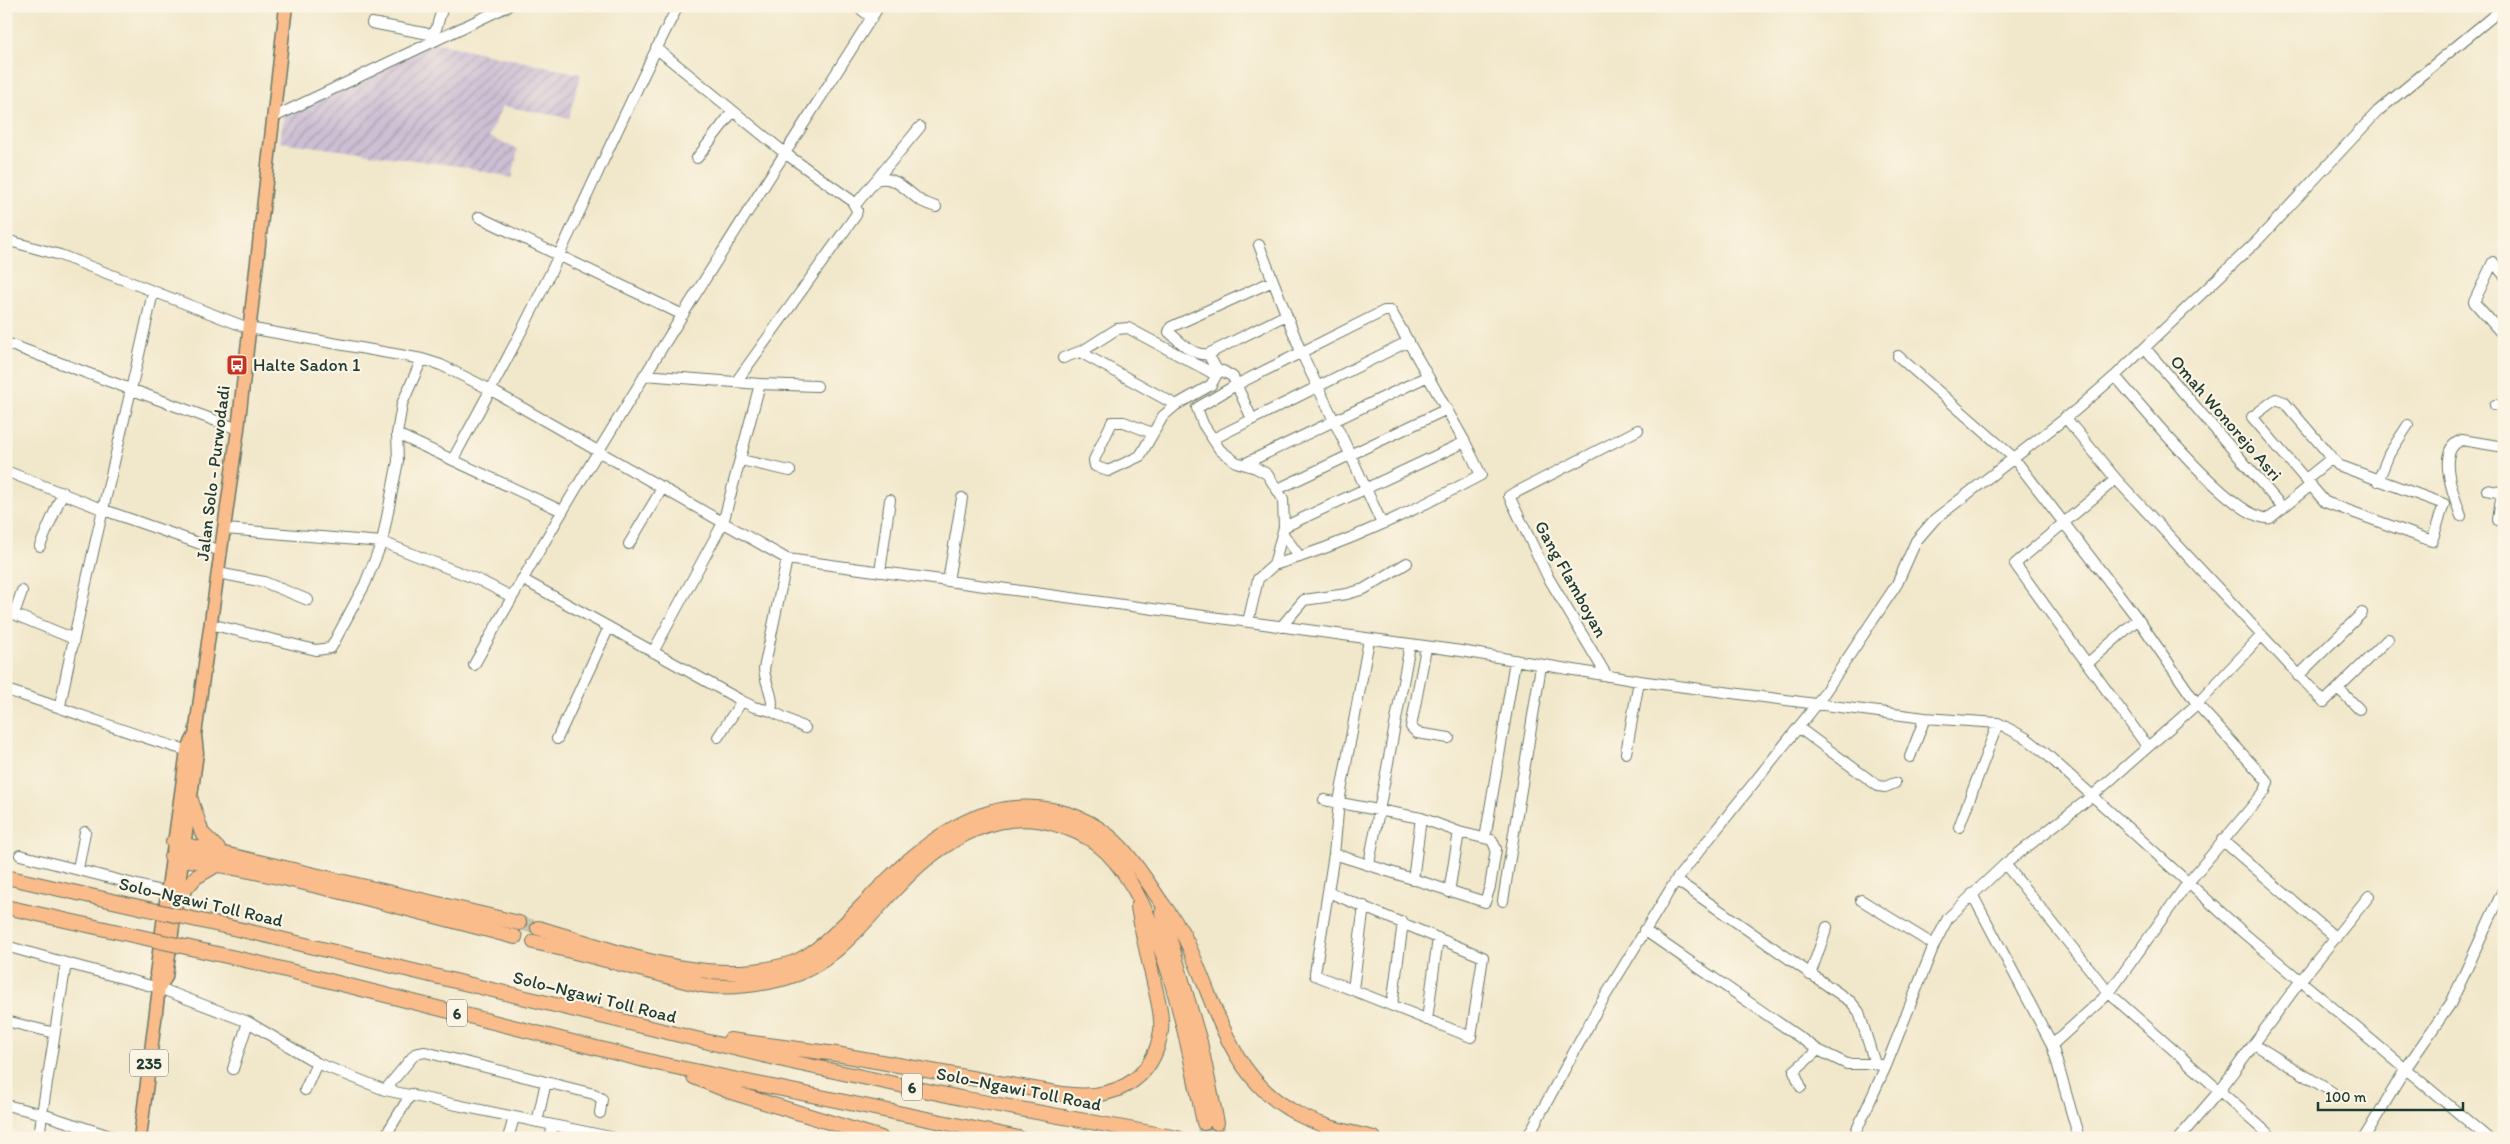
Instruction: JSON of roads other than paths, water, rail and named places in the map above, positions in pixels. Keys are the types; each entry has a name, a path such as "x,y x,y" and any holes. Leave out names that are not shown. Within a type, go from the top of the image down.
{"highway":[{"path":"188,786 202,833 220,858"},
{"path":"1157,896 1200,1042 1210,1123 1184,1028 1152,924 1128,879 1096,843 1048,822 1031,819 999,820 952,841 926,859 849,938 819,962 788,977 747,986 702,985 536,935 681,968 748,973 795,962 828,941 923,848 965,821 985,812 1014,806 1034,806 1059,812 1100,827 1130,856 1157,896 1182,934 1230,1045 1249,1074 1288,1109 1315,1121 1374,1138"},
{"path":"178,843 220,858 311,884 517,930"},
{"path":"176,858 220,858"},
{"path":"170,896 220,858"},
{"name":"Solo–Ngawi Toll Road","path":"6,878 264,935 648,1029 796,1063 961,1098 1178,1138"},
{"path":"648,1029 836,1054 1062,1094 1079,1096 1100,1095 1125,1087 1140,1076 1154,1058 1161,1030 1159,1006 1134,892"},
{"name":"6","path":"6,908 258,963 656,1063 1019,1138"},
{"path":"656,1063 730,1092 881,1138"}],"main road":[{"name":"Jalan Solo - Purwodadi","path":"140,1138 159,988 166,977 170,896 188,786 238,429 286,6"}],"street":[{"path":"433,38 443,6"},
{"path":"274,117 433,38 508,6"},
{"path":"453,458 491,390 560,254 656,48 678,6"},
{"path":"857,6 872,18"},
{"path":"474,665 522,579 644,375 879,6"},
{"path":"1527,1138 1598,1008 1676,880 1817,704 1897,584 1916,541 1935,519 2065,418 2115,376 2257,241 2378,111 2504,7"},
{"path":"372,22 433,38"},
{"path":"656,48 786,154 856,204"},
{"path":"697,158 732,110"},
{"path":"736,382 856,215 856,204 920,127"},
{"path":"876,180 887,178 893,180 921,201 936,207"},
{"path":"479,217 683,314"},
{"path":"6,240 60,255 248,328 422,359 441,365 491,390 788,559 1410,646 1461,651 1639,681 1925,718 1998,724 2026,738 2187,884 2488,1138"},
{"path":"1259,245 1301,352 1382,524"},
{"path":"2504,275 2493,262 2474,302 2504,336"},
{"path":"1273,281 1171,327 1169,332 1182,344 1200,354 1208,354 1286,316"},
{"path":"60,706 72,638 104,510 153,292"},
{"path":"1248,622 1258,579 1274,565 1300,558 1382,524 1481,475 1465,442 1394,314 1387,310 1236,385 1197,408 1213,439 1226,455 1267,474 1278,489 1285,509 1284,530 1274,565"},
{"path":"1063,358 1080,352 1117,329 1128,328 1217,374 1228,373 1233,377 1252,419"},
{"path":"1213,439 1409,341"},
{"path":"6,343 238,429"},
{"name":"Omah Wonorejo Asri","path":"2145,348 2283,508"},
{"path":"1080,352 1176,405"},
{"path":"1208,354 1217,374"},
{"path":"1898,356 2013,457 2138,619 2197,704 2268,782 2265,792 2222,840 2187,884 2109,993 2052,1045"},
{"path":"210,624 316,650 329,650 365,584 382,542 398,461 397,434 402,404 422,359"},
{"path":"1152,433 1124,422 1112,422 1094,460 1095,466 1108,471 1140,456 1163,416 1176,405 1211,385 1217,374"},
{"path":"644,375 760,384 817,386"},
{"path":"1244,464 1428,376"},
{"name":"Omah Wonorejo Asri","path":"2115,376 2227,498 2266,519 2283,508 2332,458"},
{"path":"653,652 722,523 741,460 760,384"},
{"name":"Omah Wonorejo Asri","path":"2276,399 2282,400 2332,458 2345,469 2378,481 2444,504 2432,541 2325,502 2252,418 2276,399"},
{"path":"1278,489 1447,409"},
{"path":"2065,418 2116,479 2324,702 2388,639"},
{"path":"2378,481 2389,454 2408,425"},
{"name":"Gang Flamboyan","path":"1607,676 1548,576 1509,496 1638,430"},
{"path":"397,434 453,458 562,511"},
{"path":"2461,516 2452,487 2447,460 2449,454 2458,441 2462,440 2504,447"},
{"path":"1284,530 1465,442"},
{"path":"741,460 790,471"},
{"path":"6,471 63,492 104,510 221,551"},
{"path":"2116,479 2015,564 2147,746"},
{"path":"629,544 663,487"},
{"path":"2487,490 2503,493 2498,520 2504,523"},
{"path":"40,546 63,492"},
{"path":"948,581 962,498"},
{"path":"880,572 890,500"},
{"path":"225,529 382,542 481,581 512,597"},
{"path":"1284,530 1300,558"},
{"path":"771,711 773,700 765,680 765,663 788,559"},
{"path":"1281,627 1304,600 1347,594 1364,589 1407,563"},
{"path":"218,573 264,582 308,600"},
{"path":"522,579 742,701 760,709 771,711 806,728"},
{"path":"22,591 10,613 72,638"},
{"path":"2298,676 2362,613"},
{"path":"2088,663 2138,619"},
{"path":"557,738 609,627"},
{"path":"1853,1138 1886,1066 1934,945 1948,918 2006,864 2091,797 2197,704 2262,636"},
{"path":"1328,892 1482,956 1471,1036 1315,975 1328,892 1334,854 1339,802 1369,640"},
{"path":"1369,864 1410,646"},
{"path":"1426,648 1411,727 1416,733 1449,738"},
{"path":"1486,833 1515,661"},
{"path":"1504,901 1541,666"},
{"path":"1626,753 1639,681"},
{"path":"2338,688 2359,709"},
{"path":"6,690 60,706 128,732 192,751"},
{"path":"718,737 742,701"},
{"path":"1910,758 1925,718"},
{"path":"1959,827 1998,724"},
{"path":"1799,728 1878,786 1882,787 1895,783"},
{"path":"1324,800 1421,818 1459,832 1488,838 1496,849 1490,887 1485,902 1334,854"},
{"path":"1413,880 1421,818"},
{"path":"78,869 85,832"},
{"path":"1449,892 1459,832"},
{"path":"2222,840 2336,938"},
{"path":"20,855 78,869 170,896"},
{"path":"2006,864 2109,993 2137,1020 2220,1090 2273,1138"},
{"path":"1676,880 1844,997 1860,1012 1875,1064"},
{"path":"2364,1138 2406,1068 2457,992 2504,888"},
{"path":"1972,894 2052,1045 2079,1138"},
{"path":"2179,1138 2220,1090 2301,980 2369,896"},
{"path":"1861,900 1934,945"},
{"path":"1353,989 1364,906"},
{"path":"1392,1005 1403,922"},
{"path":"1810,975 1827,927"},
{"path":"1644,930 1818,1050 1847,1064 1886,1066"},
{"path":"1427,1020 1438,938"},
{"path":"6,946 159,988 248,1022 317,1064 385,1090 615,1138"},
{"path":"39,1138 66,963"},
{"path":"6,1021 55,1033"},
{"path":"233,1069 248,1022"},
{"path":"2254,1044 2332,1092"},
{"path":"1801,1087 1794,1071 1818,1050"},
{"path":"385,1090 420,1052 599,1096 602,1099 600,1113"},
{"path":"305,1090 317,1064"},
{"path":"538,1122 546,1082"},
{"path":"384,1138 410,1094"},
{"path":"6,1105 42,1114 116,1138"},
{"path":"508,1138 514,1118"},
{"path":"550,1138 553,1125"}],"tunnel":[{"path":"519,923 538,928"},
{"path":"1204,1123 1205,1138"},
{"path":"1217,1123 1219,1138"}],"place":[{"name":"Halte Sadon 1","path":"237,365"}]}
